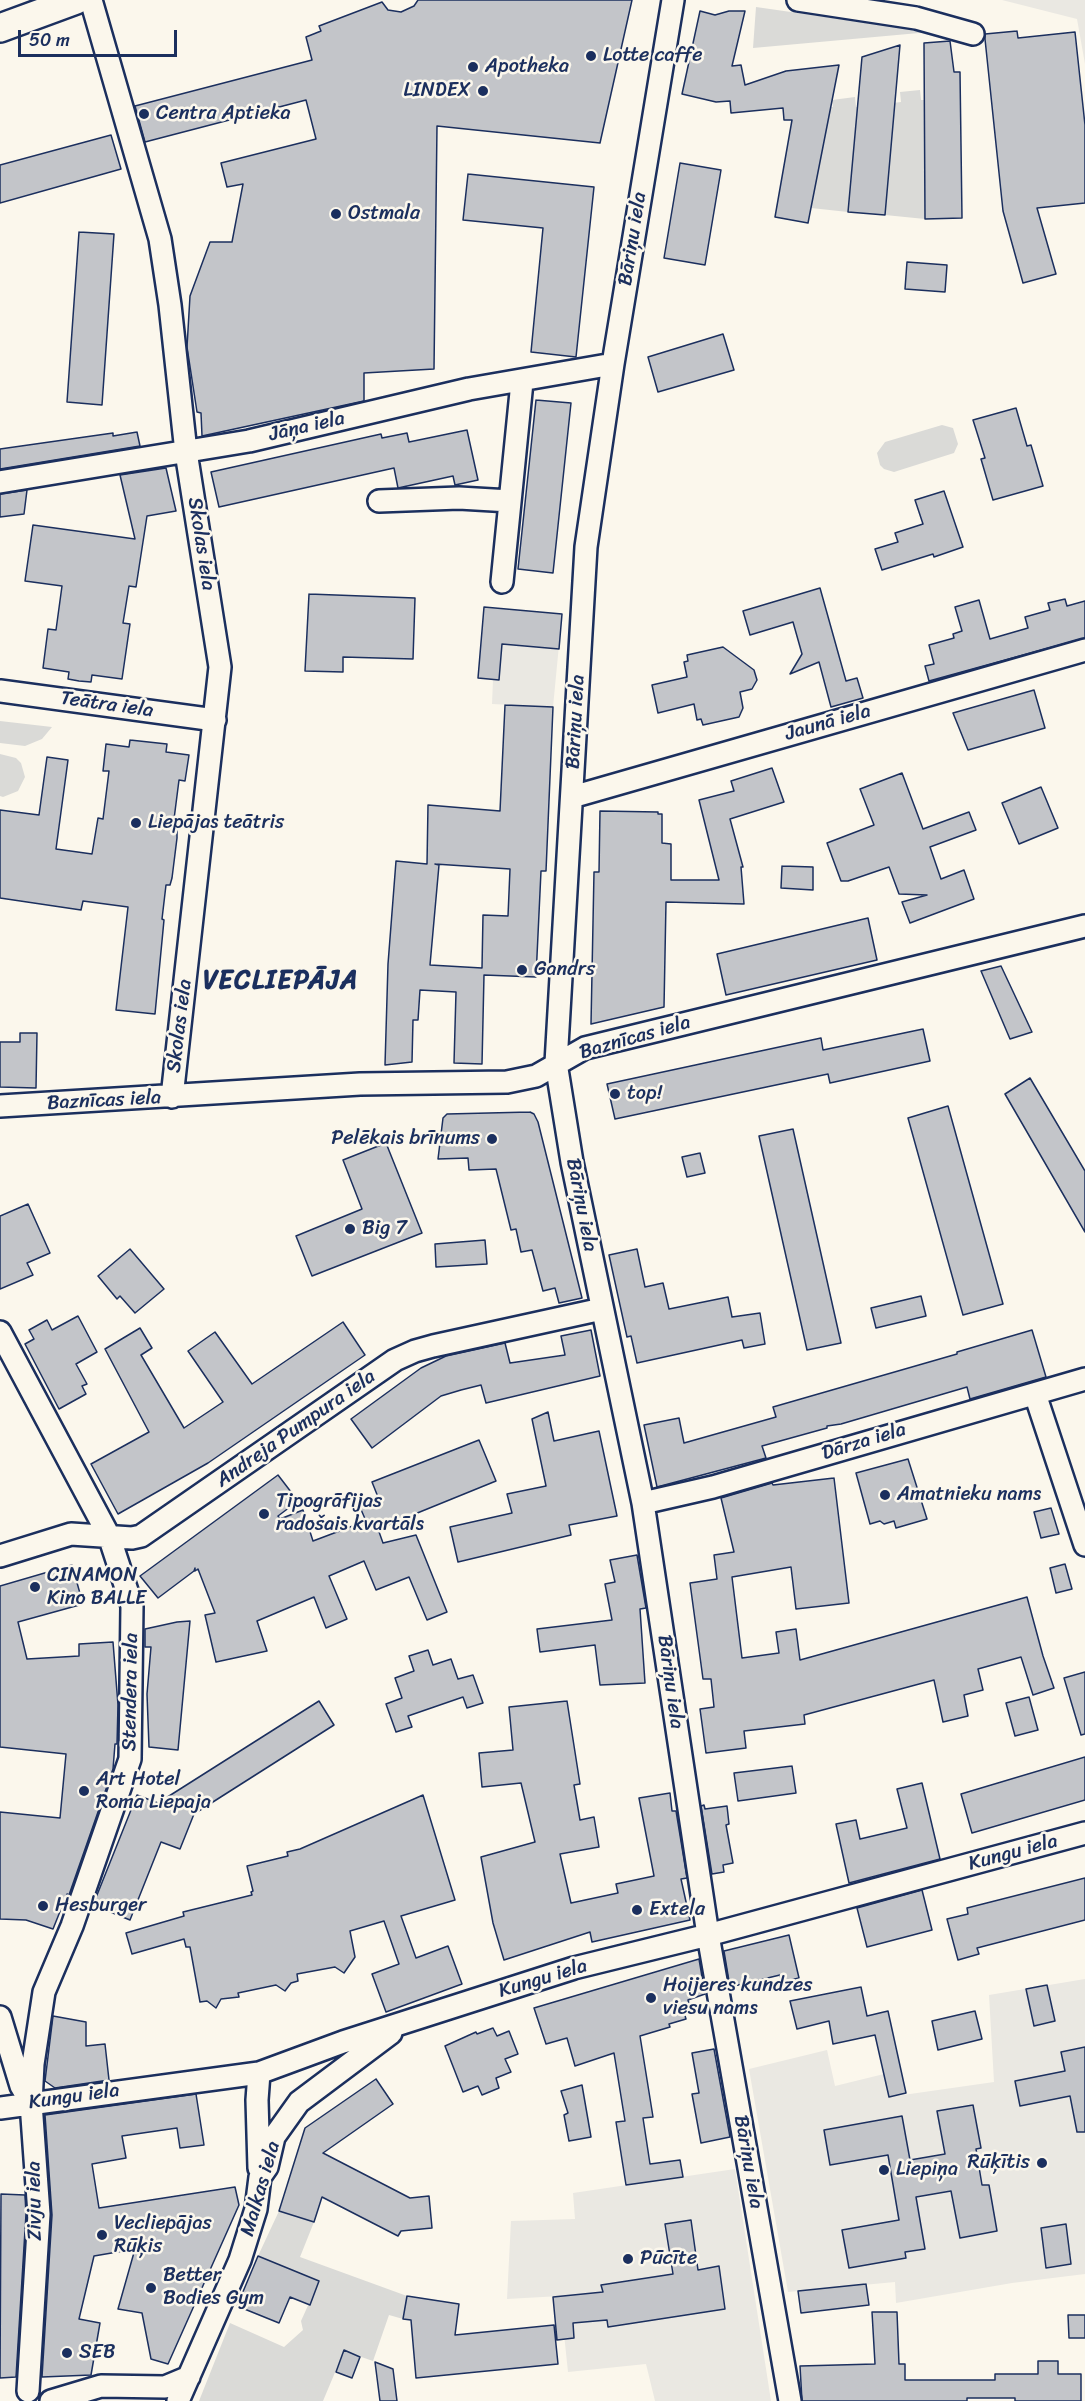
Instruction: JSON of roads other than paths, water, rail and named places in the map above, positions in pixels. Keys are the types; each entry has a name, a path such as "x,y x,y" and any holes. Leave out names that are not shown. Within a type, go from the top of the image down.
{"main road":[{"path":"0,28 76,0"}],"street":[{"name":"Skolas iela","path":"91,0 160,239 170,305 186,452 220,667 172,1097"},
{"name":"Bāriņu iela","path":"673,0 613,364 586,547 556,1063 572,1162 643,1503 708,1935 790,2401"},
{"path":"798,0 916,18 973,34"},
{"name":"Jāņa iela","path":"0,482 249,441 461,391 522,382 613,364"},
{"path":"502,582 522,382"},
{"path":"379,501 459,498 510,501"},
{"name":"Jaunā iela","path":"572,796 1085,650"},
{"name":"Teātra iela","path":"0,691 215,720"},
{"name":"Baznīcas iela","path":"0,1106 360,1084 507,1082 536,1076 585,1048 1085,926"},
{"name":"Andreja Pumpura iela","path":"0,1556 71,1534 132,1538 141,1536 395,1360 415,1351 602,1309"},
{"name":"Stendera iela","path":"0,1332 109,1536 132,1606 130,1759 72,1926 44,1992 33,2064 31,2103"},
{"name":"Dārza iela","path":"643,1503 712,1487 968,1411 1085,1379"},
{"path":"1035,1394 1085,1545"},
{"name":"Kungu iela","path":"0,2108 259,2073 574,1968 708,1935 1085,1833"},
{"name":"Zivju iela","path":"0,2018 21,2086 31,2103 39,2214 28,2391"},
{"name":"Malkas iela","path":"178,2401 240,2260 256,2209 260,2177 267,2167 274,2137 299,2102 404,2023"},
{"path":"259,2073 266,2082 273,2116 274,2137"},
{"path":"259,2073 257,2100 260,2177"},
{"path":"51,2401 101,2386 165,2387 189,2377"},
{"path":"75,2393 93,2395 111,2401"}],"place":[{"name":"Lotte caffe","path":"591,56"},
{"name":"Apotheka","path":"473,67"},
{"name":"LINDEX","path":"483,91"},
{"name":"Centra Aptieka","path":"144,114"},
{"name":"Ostmala","path":"336,214"},
{"name":"Liepājas teātris","path":"136,823"},
{"name":"Gandrs","path":"522,970"},
{"name":"top!","path":"615,1094"},
{"name":"Pelēkais brīnums","path":"492,1139"},
{"name":"Big 7","path":"350,1229"},
{"name":"Amatnieku nams","path":"885,1495"},
{"name":"Tipogrāfijas radošais kvartāls","path":"264,1514"},
{"name":"CINAMON Kino BALLE","path":"35,1587"},
{"name":"Art Hotel Roma Liepaja","path":"84,1791"},
{"name":"Hesburger","path":"43,1906"},
{"name":"Extela","path":"637,1910"},
{"name":"Hoijeres kundzes viesu nams","path":"651,1998"},
{"name":"Rūķītis","path":"1042,2163"},
{"name":"Liepiņa","path":"884,2170"},
{"name":"Vecliepājas Rūķis","path":"102,2235"},
{"name":"Pūcīte","path":"628,2259"},
{"name":"Better Bodies Gym","path":"151,2288"},
{"name":"SEB","path":"67,2353"}],"district":[{"name":"VECLIEPĀJA","path":"281,981"}]}
